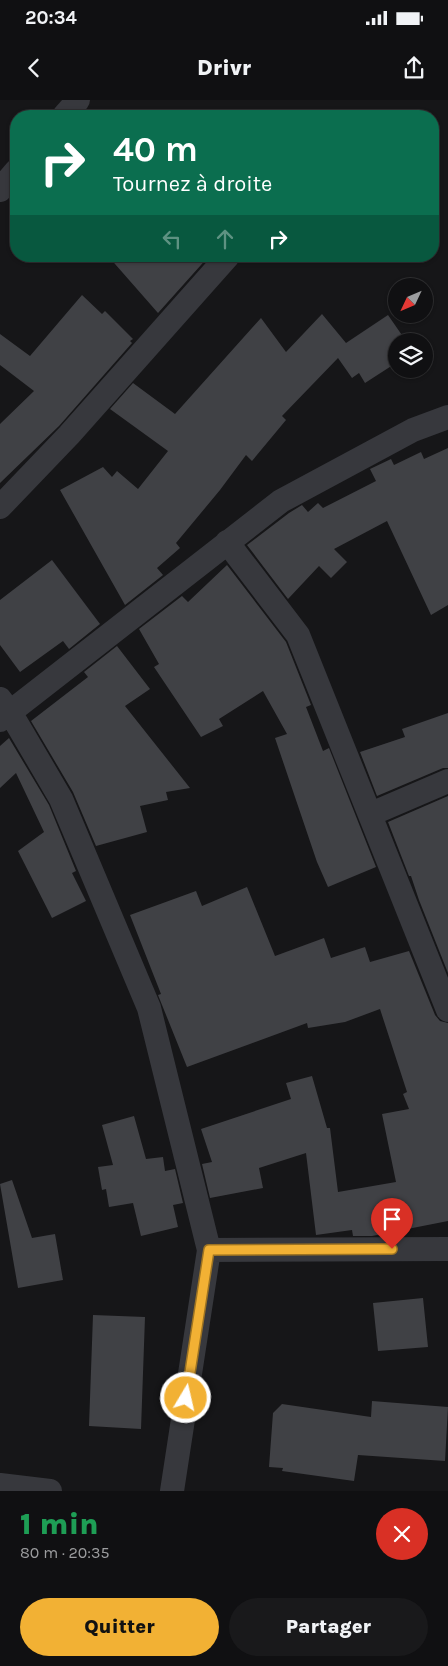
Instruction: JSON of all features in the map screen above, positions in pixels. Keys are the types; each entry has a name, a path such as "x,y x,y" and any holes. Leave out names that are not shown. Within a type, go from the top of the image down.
{"street":[{"path":"69,110 78,100"},
{"path":"0,190 10,178"},
{"path":"0,507 69,435 223,262"},
{"path":"172,1491 209,1250 149,1008 60,800 4,710 281,501 414,430 448,417"},
{"path":"227,542 298,635 448,1010"},
{"path":"371,814 448,781"},
{"path":"209,1250 448,1249"},
{"path":"0,1485 50,1491"}],"building":[{"path":"113,262 204,262 158,313"},
{"path":"82,295 102,314 105,311 133,339 130,341 132,343 59,426 0,483 0,424 34,391 0,365 0,334 30,356"},
{"path":"322,314 346,343 388,315 388,323 394,323 400,333 388,333 388,368 365,383 359,373 352,378 338,358 282,416 286,420 252,461 246,455 176,543 180,548 157,568 163,575 125,605 60,490 103,467 112,477 117,471 138,489 168,451 110,409 133,383 175,414 261,318 286,352"},
{"path":"448,448 448,605 431,615 387,521 334,549 347,562 331,578 319,566 288,599 247,545 302,505 308,512 318,503 323,508 376,481 370,469 391,459 394,465 421,452 424,459"},
{"path":"52,560 100,624 69,649 63,641 20,672 0,645 0,600"},
{"path":"227,565 286,642 311,705 306,707 323,751 329,748 376,867 328,887 317,862 275,738 287,734 263,691 219,719 223,726 201,737 154,667 159,664 139,629 182,596 188,602"},
{"path":"117,646 150,689 125,706 190,788 166,792 168,800 140,806 147,832 96,846 73,792 31,721 88,677 84,672"},
{"path":"448,713 448,768 443,768 377,796 360,752 405,737 402,729"},
{"path":"9,738 49,805 76,871 72,873 86,901 52,918 18,851 44,832 16,773 0,788 0,746"},
{"path":"448,796 448,973 388,822"},
{"path":"247,887 275,956 324,938 331,958 365,947 370,962 409,951 435,1015 440,1021 448,1023 448,1221 372,1236 353,1236 352,1230 316,1235 306,1153 259,1168 263,1188 210,1198 202,1164 212,1162 201,1129 291,1099 286,1083 312,1076 327,1128 330,1128 338,1192 396,1182 382,1114 409,1109 403,1094 407,1092 380,1009 345,1022 308,1028 307,1023 187,1067 158,995 161,994 130,915 196,891 202,906"},
{"path":"134,1116 146,1159 163,1157 165,1171 175,1169 183,1203 173,1205 178,1227 141,1236 133,1203 109,1207 106,1189 102,1190 98,1167 113,1165 102,1125"},
{"path":"12,1180 32,1238 55,1234 63,1280 18,1288 0,1184"},
{"path":"423,1298 428,1347 378,1351 373,1303"},
{"path":"93,1315 145,1317 141,1429 89,1426"},
{"path":"372,1401 448,1407 445,1461 358,1455 354,1481 282,1471 283,1468 269,1467 273,1413 282,1404 371,1417"}],"route":[{"path":"186,1398 209,1250 392,1249"}]}
